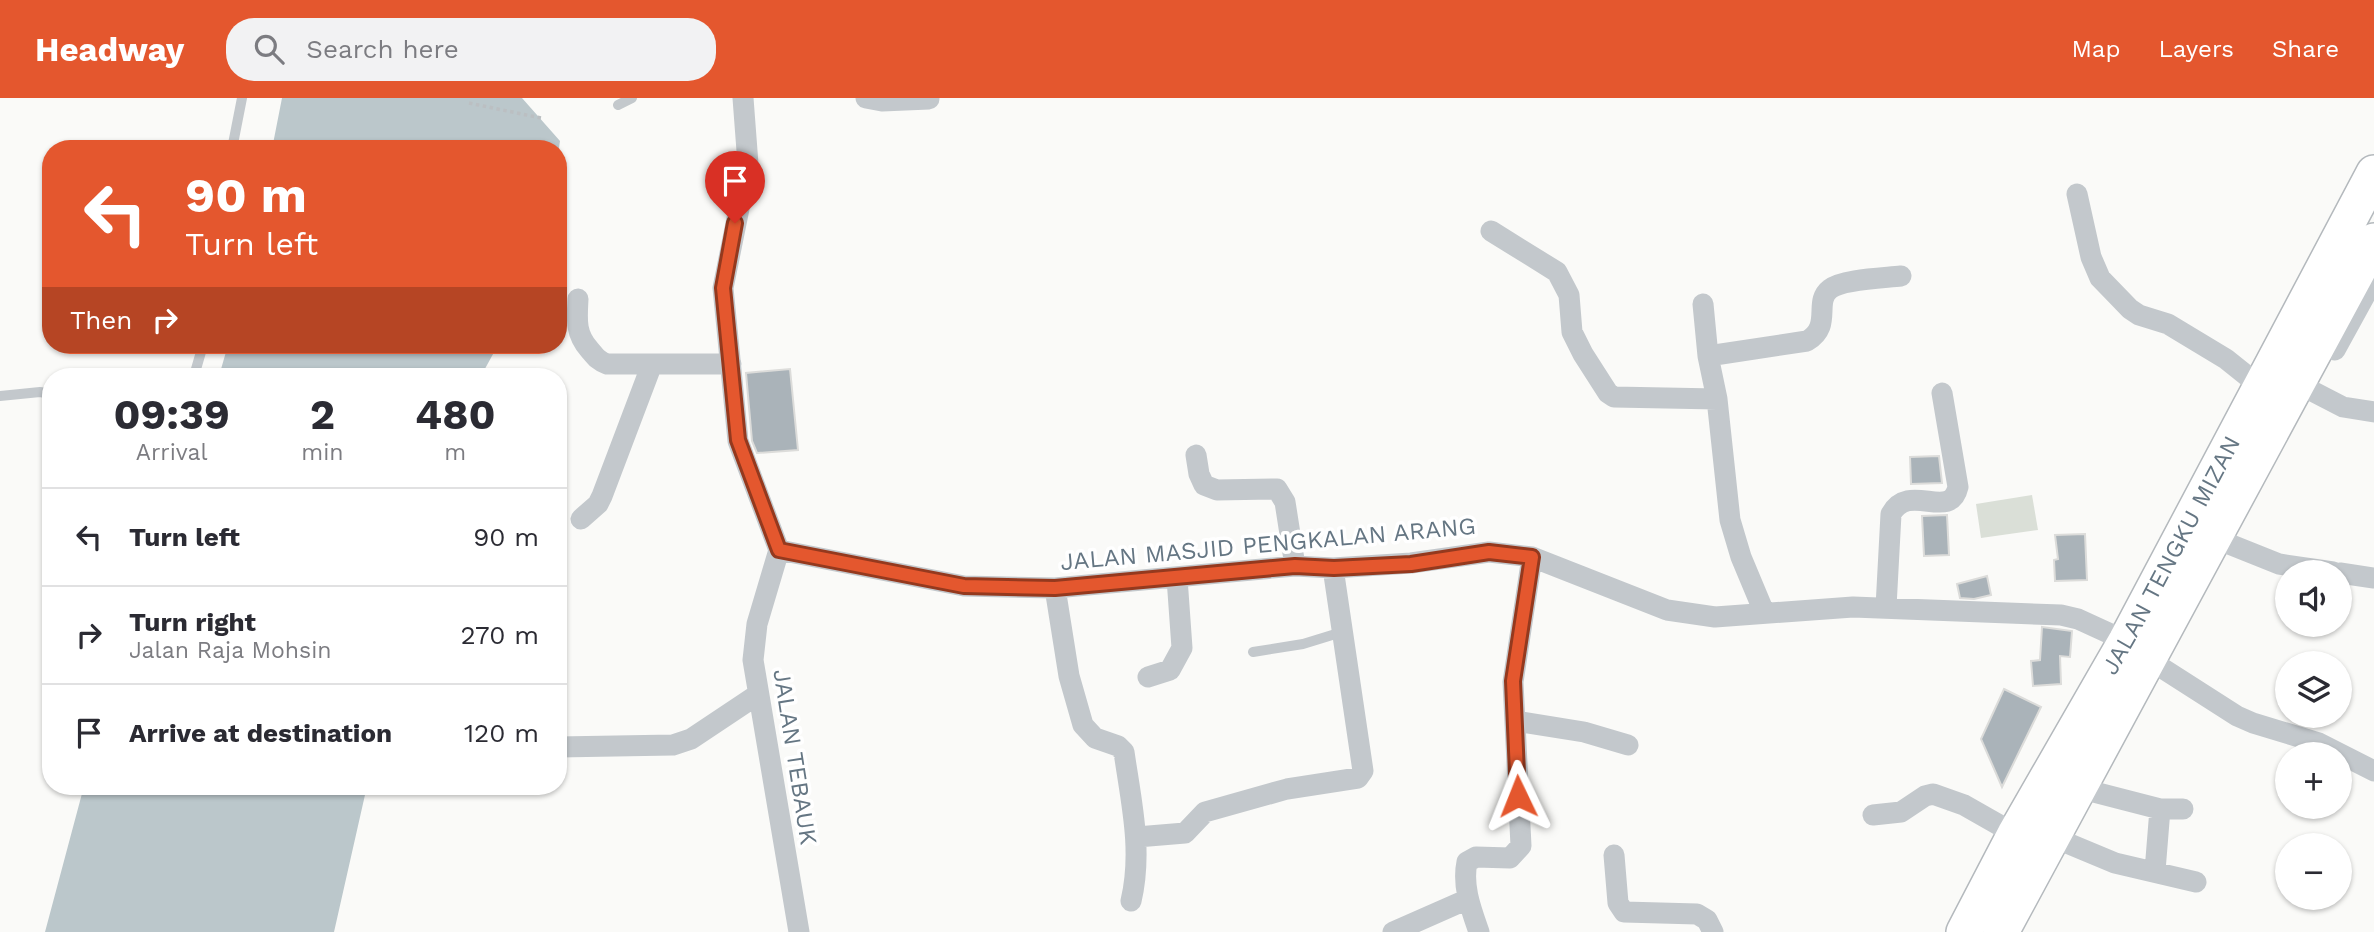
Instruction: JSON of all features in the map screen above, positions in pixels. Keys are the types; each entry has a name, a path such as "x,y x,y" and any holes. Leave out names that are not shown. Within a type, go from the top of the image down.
{"highway":[{"name":"JALAN TENGKU MIZAN","path":"1964,932 2015,834 2126,641 2374,173"},
{"name":"JALAN TENGKU MIZAN","path":"2001,932 2374,241"}],"street":[{"path":"866,98 929,99"},
{"path":"749,101 748,164 723,288 738,440 779,550"},
{"path":"2077,194 2091,257 2099,278 2130,309 2139,315 2168,324 2226,359 2261,387"},
{"path":"1491,231 1557,272 1569,295 1572,332 1608,393 1614,397 1717,399"},
{"path":"1708,356 1807,341 1817,335 1824,297 1830,289 1842,284 1900,276"},
{"path":"2018,932 2374,279"},
{"path":"578,299 577,330 581,340 599,361 607,364 731,364"},
{"path":"1703,304 1708,356 1717,399 1730,520 1741,557 1764,612"},
{"path":"582,519 598,504 602,496 652,364"},
{"path":"2312,391 2343,407 2374,412"},
{"path":"1886,607 1891,514 1896,505 1905,500 1945,502 1957,493 1942,393"},
{"path":"1196,455 1204,485 1217,490 1277,489 1285,502 1295,566"},
{"path":"2229,544 2275,563"},
{"name":"JALAN MASJID PENGKALAN ARANG","path":"779,550 964,586 1055,588 1295,566 1334,568 1411,564 1489,552 1532,557 1667,610 1715,617 1764,612 1886,607 2061,615 2078,619 2126,641"},
{"name":"JALAN TEBAUK","path":"779,550 757,624 753,660 799,932"},
{"path":"1479,932 1464,876 1467,862 1476,857 1510,858 1521,846 1513,681 1532,557"},
{"path":"1137,836 1185,833 1205,812 1287,789 1358,778 1363,771 1334,568"},
{"path":"2352,575 2374,579"},
{"path":"1148,677 1170,670 1182,648 1177,578"},
{"path":"1055,588 1069,676 1083,725 1095,738 1118,746 1124,752 1137,836 1131,901"},
{"path":"2162,668 2236,716 2319,743 2374,771"},
{"path":"567,747 673,745 691,739 757,695"},
{"path":"1515,721 1584,732 1628,745"},
{"path":"2094,792 2160,809 2183,809"},
{"path":"1873,815 1901,812 1925,796 1933,794 1964,805 2015,834"},
{"path":"2155,871 2160,809"},
{"path":"2067,843 2115,863 2196,882"},
{"path":"1614,855 1620,909 1625,912 1697,914 1707,920 1713,932"},
{"path":"1393,932 1468,899"}],"lane":[{"path":"234,140 242,98"},
{"path":"618,105 632,98"},
{"path":"0,396 42,392"},
{"path":"1253,652 1303,644 1342,632"}],"path":[{"path":"470,103 541,118"}],"shaded area":[{"path":"282,98 522,98 559,140 274,140"},
{"path":"225,354 493,354 485,368 221,368"},
{"path":"2032,495 2038,530 1981,538 1976,504"},
{"path":"82,795 365,795 334,932 45,932"}],"building":[{"path":"790,369 798,450 757,453 752,441 746,373"},
{"path":"1939,456 1942,483 1911,484 1910,457"},
{"path":"1947,515 1949,555 1924,556 1922,516"},
{"path":"2085,534 2087,580 2055,581 2054,560 2058,559 2055,535"},
{"path":"1987,576 1991,595 1974,599 1960,598 1957,584"},
{"path":"2042,627 2072,631 2070,657 2060,656 2061,684 2033,686 2031,661 2040,660"},
{"path":"2004,689 2041,707 2002,787 1981,739"}],"route":[{"path":"735,223 723,288 738,440 779,550 964,586 1055,588 1295,566 1334,568 1411,564 1489,552 1532,557 1513,681 1518,796"}]}
